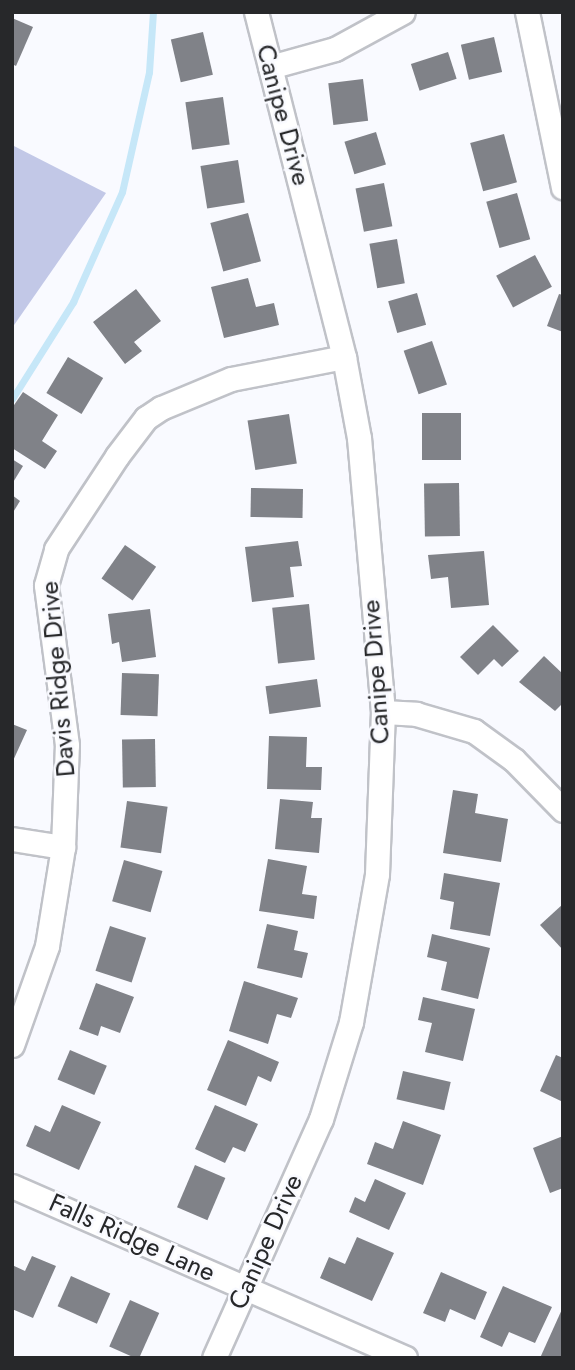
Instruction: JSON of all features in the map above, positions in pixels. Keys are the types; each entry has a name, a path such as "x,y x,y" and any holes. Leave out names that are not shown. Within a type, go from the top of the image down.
{"street":[{"name":"Canipe Drive","path":"214,1358 320,1119 351,1022 377,874 383,712 359,438 344,356 256,12"},
{"path":"270,67 335,49 403,12"},
{"path":"527,12 563,187"},
{"name":"Davis Ridge Drive","path":"12,1045 47,946 63,847 67,745 46,585 69,525 146,418 161,408 231,379 344,356"},
{"path":"383,712 416,714 474,731 514,760 563,810"},
{"path":"12,839 63,847"},
{"name":"Falls Ridge Lane","path":"12,1186 405,1358"}],"shaded area":[{"path":"12,145 106,193 12,328"}],"building":[{"path":"12,18 33,27 16,66 12,64"},
{"path":"203,32 213,75 181,82 171,39"},
{"path":"494,37 502,72 469,80 461,45"},
{"path":"448,52 457,79 420,91 411,64"},
{"path":"363,79 368,121 333,125 328,83"},
{"path":"223,97 230,145 192,150 185,102"},
{"path":"376,132 386,165 354,174 344,142"},
{"path":"504,134 517,182 483,191 470,143"},
{"path":"238,160 245,202 207,208 200,166"},
{"path":"384,183 392,226 364,232 356,189"},
{"path":"517,193 530,239 499,248 486,202"},
{"path":"248,213 261,261 223,271 210,223"},
{"path":"397,239 405,283 377,288 369,244"},
{"path":"535,255 552,287 513,307 496,276"},
{"path":"248,278 256,307 274,303 279,325 224,338 211,287"},
{"path":"136,289 161,321 134,342 142,351 125,364 93,322"},
{"path":"417,293 426,325 397,333 388,301"},
{"path":"559,294 563,295 563,332 547,326"},
{"path":"432,341 447,384 419,394 404,351"},
{"path":"68,357 103,378 82,414 46,393"},
{"path":"23,392 58,415 42,441 57,451 45,469 12,448 12,408"},
{"path":"422,413 461,413 461,460 422,460"},
{"path":"289,414 297,463 255,470 248,421"},
{"path":"12,459 23,466 12,484"},
{"path":"459,483 460,536 425,537 424,484"},
{"path":"251,488 303,489 302,518 250,517"},
{"path":"12,495 20,501 12,514"},
{"path":"298,541 302,566 290,567 294,597 252,602 245,547"},
{"path":"125,545 156,567 133,600 101,579"},
{"path":"484,551 489,605 451,608 448,577 431,579 428,555"},
{"path":"309,604 315,660 278,664 272,608"},
{"path":"150,609 156,657 122,662 119,642 112,644 108,614"},
{"path":"493,625 519,651 502,667 494,659 478,675 460,657"},
{"path":"544,656 563,674 563,703 555,711 519,682"},
{"path":"122,673 159,674 158,716 121,715"},
{"path":"317,679 321,707 269,714 266,686"},
{"path":"12,724 27,730 12,763"},
{"path":"269,736 307,737 306,767 322,767 321,790 267,789"},
{"path":"155,739 156,787 123,788 122,740"},
{"path":"453,790 478,794 475,813 508,819 501,862 443,853"},
{"path":"280,799 313,802 311,818 322,818 319,853 275,849"},
{"path":"127,801 168,807 161,853 120,848"},
{"path":"268,859 307,866 302,894 317,896 314,919 259,911"},
{"path":"124,860 162,871 151,912 112,901"},
{"path":"444,873 500,883 490,936 450,929 454,902 440,899"},
{"path":"563,904 563,950 540,925"},
{"path":"267,924 298,931 294,950 308,953 302,978 257,968"},
{"path":"110,926 146,938 132,982 95,971"},
{"path":"432,934 490,948 478,999 441,990 447,962 427,957"},
{"path":"244,981 298,998 291,1018 277,1014 268,1044 229,1031"},
{"path":"96,983 134,997 120,1033 101,1026 98,1036 79,1029"},
{"path":"423,997 475,1009 463,1061 425,1052 432,1023 418,1020"},
{"path":"228,1040 279,1062 271,1082 258,1076 246,1106 207,1090"},
{"path":"70,1050 107,1066 94,1095 57,1079"},
{"path":"556,1055 563,1058 563,1102 540,1091"},
{"path":"403,1071 451,1082 444,1110 396,1099"},
{"path":"62,1105 101,1122 79,1170 26,1146 35,1125 50,1132"},
{"path":"215,1105 258,1124 245,1152 233,1147 225,1163 195,1149"},
{"path":"403,1121 441,1135 423,1185 367,1164 375,1142 393,1149"},
{"path":"563,1136 563,1188 550,1193 533,1148"},
{"path":"195,1165 225,1178 207,1220 177,1207"},
{"path":"375,1179 406,1193 389,1230 349,1212 355,1197 365,1202"},
{"path":"357,1237 394,1253 372,1301 320,1278 329,1257 345,1264"},
{"path":"32,1256 56,1266 33,1318 12,1309 12,1265 25,1271"},
{"path":"441,1272 487,1292 475,1320 450,1309 445,1322 423,1313"},
{"path":"71,1276 110,1293 97,1324 58,1306"},
{"path":"503,1286 552,1307 535,1343 509,1332 502,1347 480,1337"},
{"path":"130,1300 159,1313 139,1358 109,1347"},
{"path":"563,1307 563,1358 540,1358"}],"waterway":[{"path":"12,399 73,302 122,192 149,72 153,12"}]}
